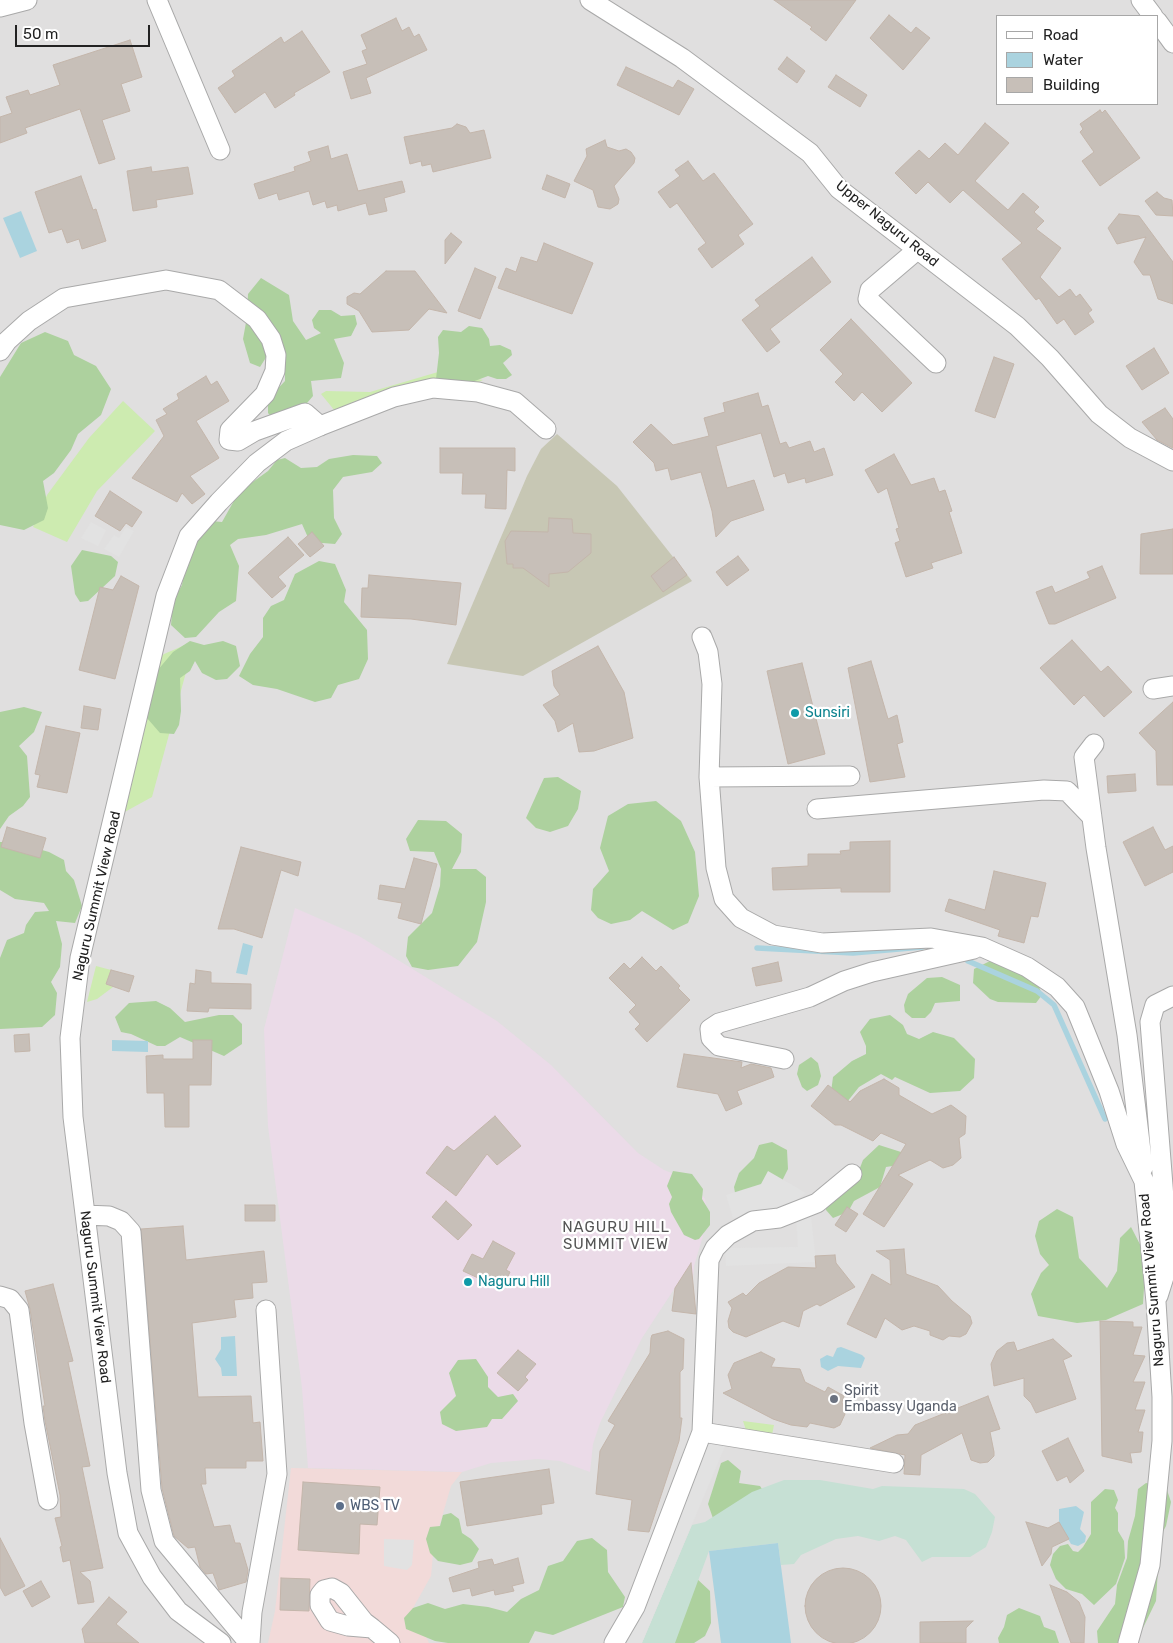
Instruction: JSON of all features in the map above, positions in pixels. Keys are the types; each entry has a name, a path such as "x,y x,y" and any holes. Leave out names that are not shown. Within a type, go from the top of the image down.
{"street":[{"path":"0,8 27,0"},
{"path":"157,0 220,150"},
{"name":"Upper Naguru Road","path":"590,0 682,58 810,152 839,189 1017,326 1050,358 1099,414 1130,438 1173,461"},
{"path":"1141,0 1152,15"},
{"path":"1158,22 1173,43"},
{"path":"917,250 870,290 868,299 936,363"},
{"path":"0,351 6,341 29,321 64,298 166,280 219,290 257,318 271,339 276,356 275,371 266,394 230,430 229,440 238,441 255,431 305,413 320,426"},
{"name":"Naguru Summit View Road","path":"221,1643 178,1611 152,1577 128,1533 117,1473 73,1117 70,1038 80,958 166,596 189,536 219,502 257,463 286,441 320,426 394,397 433,388 478,392 515,402 546,429"},
{"name":"Naguru Summit View Road","path":"702,638 708,652 712,684 709,777 716,868 724,899 740,918 773,935 822,943 931,938 982,947 1026,967 1057,986 1074,1007 1109,1092 1126,1144 1144,1182 1167,1397 1151,1555 1128,1643"},
{"path":"1153,689 1173,686"},
{"path":"1094,744 1084,757 1127,1035 1144,1182"},
{"path":"709,777 850,776"},
{"path":"817,809 1044,790 1067,791 1092,817"},
{"path":"784,1059 719,1046 711,1038 710,1030 719,1023 810,997 872,972 982,947"},
{"path":"1156,1302 1169,1261 1150,1022 1155,1005 1173,996"},
{"path":"614,1643 635,1607 702,1432 709,1266 715,1248 728,1236 753,1221 779,1218 817,1203 852,1174"},
{"path":"84,1215 110,1216 122,1221 131,1232 151,1490 164,1541 250,1643"},
{"path":"0,1296 10,1299 19,1310 34,1423 48,1500"},
{"path":"250,1643 252,1612 277,1474 266,1310"},
{"path":"702,1432 894,1463"},
{"path":"372,1628 390,1643"}],"shaded area":[{"path":"0,0 1173,0 1173,1643 0,1643"},
{"path":"557,434 617,486 692,581 523,676 447,664 527,476 541,449"},
{"path":"91,522 106,530 98,546 81,538"},
{"path":"126,527 134,531 119,557 104,549 114,535 119,538"},
{"path":"295,908 359,936 497,1021 551,1065 638,1153 664,1170 694,1182 705,1199 708,1219 694,1266 693,1280 686,1271 642,1338 600,1423 593,1444 590,1472 560,1461 538,1459 491,1463 462,1472 308,1468 302,1388 268,1126 264,1029"},
{"path":"768,1171 806,1193 785,1208 733,1218 726,1195 761,1184"},
{"path":"796,1216 811,1216 816,1262 726,1266 725,1248 798,1247"},
{"path":"704,1441 726,1444 642,1643 624,1643"},
{"path":"291,1468 462,1472 451,1486 434,1544 431,1576 413,1608 429,1643 268,1643 275,1611"},
{"path":"784,1480 820,1480 873,1489 882,1486 964,1489 975,1494 995,1517 992,1532 986,1547 970,1557 932,1557 922,1562 906,1540 895,1536 879,1541 858,1536 836,1539 801,1555 794,1564 781,1565 778,1543 709,1551 675,1643 642,1643 692,1525 705,1522 752,1492"},
{"path":"384,1539 414,1540 412,1565 407,1570 384,1566"}],"green space":[{"path":"261,278 289,295 293,321 306,340 321,333 314,328 312,320 319,310 331,310 341,316 355,315 357,324 351,336 334,339 344,363 341,378 311,381 313,396 290,423 279,426 268,413 268,399 285,381 285,366 277,340 260,367 250,363 243,339 247,317 248,294"},
{"path":"469,326 482,328 489,339 490,346 500,345 511,350 512,355 503,363 512,375 506,379 488,376 464,385 442,382 436,379 439,353 438,337 443,330 461,332"},
{"path":"45,332 68,341 74,355 96,366 111,389 101,415 78,434 71,450 54,473 43,481 48,508 44,520 24,530 0,525 0,377 21,343"},
{"path":"438,372 483,380 472,385 335,411 321,394 326,391 370,392"},
{"path":"123,401 155,431 97,491 67,542 33,527 47,495 89,438"},
{"path":"353,455 377,456 382,463 372,472 343,477 333,490 334,518 342,534 335,544 310,542 302,524 266,535 238,539 230,545 239,566 236,601 219,612 196,637 185,638 171,625 173,601 182,585 185,565 197,535 211,521 222,522 239,492 268,471 277,460 285,458 301,468 317,467 329,459"},
{"path":"82,550 111,556 118,562 115,576 88,601 80,602 75,594 71,566"},
{"path":"319,561 335,564 346,590 344,602 367,630 368,659 359,679 338,685 331,698 315,702 277,689 253,685 239,676 250,654 263,637 263,618 271,606 284,600 295,574"},
{"path":"190,641 204,645 223,641 236,646 240,666 227,679 216,680 202,673 195,661 190,671 180,678 181,711 179,725 174,734 160,733 147,718 147,696 157,671 173,652"},
{"path":"185,645 188,665 152,797 121,814 158,659 164,654"},
{"path":"24,707 42,712 34,732 19,746 27,756 30,797 23,806 9,816 0,829 0,712"},
{"path":"558,777 581,791 578,809 568,826 550,832 536,828 526,818 544,778"},
{"path":"656,801 681,821 695,852 699,896 688,923 673,930 642,911 630,920 611,924 598,918 591,910 593,889 609,871 600,848 608,816 628,804"},
{"path":"418,820 446,821 462,834 461,852 452,869 476,869 486,877 486,902 477,942 458,966 428,970 412,967 406,956 408,937 432,913 440,886 441,869 434,852 410,851 406,839"},
{"path":"0,842 14,842 49,852 64,860 66,871 74,880 82,906 75,923 56,921 62,944 60,967 51,982 57,993 55,1015 42,1027 0,1029 0,958 7,940 24,933 26,925 35,912 49,911 44,903 15,899 0,890"},
{"path":"992,960 1037,981 1042,995 1036,1003 998,1002 990,999 973,983 974,969"},
{"path":"96,966 111,970 106,984 113,987 97,999 87,1002"},
{"path":"942,977 960,985 960,1001 935,1003 931,1012 925,1018 912,1018 905,1012 904,1005 908,994 927,978"},
{"path":"156,1001 170,1008 185,1022 219,1015 233,1015 242,1024 242,1044 224,1056 180,1037 165,1046 157,1046 131,1034 121,1032 115,1017 129,1003"},
{"path":"890,1015 903,1025 907,1034 919,1039 933,1032 954,1038 975,1059 974,1078 960,1091 930,1093 895,1077 892,1080 881,1074 859,1087 843,1107 831,1092 833,1077 852,1061 866,1054 866,1046 860,1032 870,1019"},
{"path":"811,1057 818,1063 821,1076 818,1085 807,1091 802,1087 797,1074 799,1065"},
{"path":"772,1142 787,1150 788,1169 780,1185 737,1204 734,1187 739,1173 754,1158 759,1145"},
{"path":"879,1145 901,1152 903,1161 899,1165 886,1167 880,1187 854,1201 848,1212 833,1218 826,1210 826,1200 858,1173 863,1160"},
{"path":"673,1171 692,1174 703,1189 702,1199 710,1212 710,1225 699,1239 695,1240 684,1235 671,1212 669,1204 672,1197 667,1186"},
{"path":"1057,1209 1073,1217 1079,1258 1107,1288 1117,1271 1120,1238 1131,1227 1146,1256 1143,1304 1106,1320 1077,1323 1038,1316 1031,1294 1041,1273 1049,1265 1040,1254 1035,1236 1039,1221"},
{"path":"476,1359 488,1377 488,1387 498,1397 513,1394 518,1401 502,1419 492,1419 487,1427 456,1431 442,1424 440,1412 456,1396 449,1373 458,1360"},
{"path":"743,1421 774,1425 772,1435 746,1430"},
{"path":"728,1460 741,1471 739,1483 760,1486 768,1498 715,1524 708,1504 721,1463"},
{"path":"1146,1483 1166,1487 1171,1502 1166,1526 1160,1537 1156,1601 1142,1630 1126,1643 1098,1643 1097,1631 1115,1604 1117,1585 1127,1558 1128,1541 1135,1516 1138,1489"},
{"path":"1105,1489 1114,1490 1118,1500 1115,1508 1118,1513 1118,1531 1124,1541 1125,1558 1116,1584 1094,1605 1082,1594 1066,1589 1056,1579 1050,1565 1053,1554 1060,1546 1068,1544 1073,1551 1078,1552 1083,1547 1091,1534 1091,1502"},
{"path":"451,1513 459,1519 462,1533 471,1539 479,1549 472,1562 460,1565 438,1561 430,1553 426,1539 430,1527 440,1526 443,1515"},
{"path":"592,1538 607,1550 608,1572 625,1597 623,1607 553,1635 535,1631 529,1643 448,1643 435,1641 406,1629 404,1618 413,1608 428,1603 445,1609 463,1604 488,1607 507,1612 521,1599 539,1590 548,1566 563,1561 577,1541"},
{"path":"696,1578 710,1591 711,1623 705,1636 694,1643 670,1643"},
{"path":"1019,1608 1040,1616 1044,1627 1055,1631 1059,1643 999,1643 998,1638 1004,1627 1007,1615"}],"water":[{"path":"21,211 37,251 20,258 3,218"},
{"path":"243,943 253,946 247,975 236,973"},
{"path":"112,1040 148,1041 148,1052 112,1051"},
{"path":"235,1336 237,1376 222,1376 221,1368 215,1359 221,1349 221,1337"},
{"path":"841,1347 865,1358 861,1368 838,1366 828,1371 821,1367 820,1359 827,1355 833,1357 837,1348"},
{"path":"1076,1506 1084,1512 1080,1529 1086,1536 1085,1542 1078,1546 1071,1544 1059,1522 1059,1509"},
{"path":"778,1543 791,1643 721,1643 709,1551"}],"building":[{"path":"774,0 856,0 826,41 810,29 812,27"},
{"path":"889,15 911,33 916,27 930,38 903,70 870,38"},
{"path":"396,18 402,31 409,27 414,37 419,34 427,50 366,78 371,93 351,99 343,72 367,64 362,51 367,49 361,35"},
{"path":"302,31 330,72 294,93 295,95 275,108 265,92 235,113 218,88 235,76 232,71 281,37 284,43"},
{"path":"130,40 142,77 121,84 130,111 102,120 115,159 99,164 80,109 25,128 27,133 0,143 0,117 12,113 6,97 28,90 30,95 60,85 53,65"},
{"path":"787,57 805,71 797,83 778,69"},
{"path":"626,67 673,88 678,80 694,89 679,115 617,85"},
{"path":"836,75 867,95 860,107 828,87"},
{"path":"1100,110 1102,113 1105,110 1140,158 1100,186 1082,161 1094,152 1080,132 1083,129 1080,124"},
{"path":"985,123 1009,143 975,181 1008,210 1023,193 1039,207 1034,212 1044,221 1036,229 1061,248 1040,277 1059,297 1070,289 1076,297 1080,294 1092,310 1088,313 1094,322 1075,335 1064,319 1057,324 1039,298 1036,300 1002,259 1022,243 963,190 950,203 928,182 916,194 895,173 919,150 929,159 945,143 958,155"},
{"path":"457,124 466,127 470,133 484,130 491,158 433,172 431,164 422,166 421,161 410,164 404,137 452,128"},
{"path":"605,140 607,147 619,151 626,149 635,158 634,163 614,186 619,199 618,204 610,209 598,207 593,190 574,181 587,156 586,149"},
{"path":"328,146 331,159 347,154 358,191 402,181 405,192 384,198 387,211 369,215 366,203 338,211 337,205 327,208 325,201 313,205 309,191 279,200 277,193 259,199 254,184 295,171 294,167 311,161 308,152"},
{"path":"688,161 703,181 714,173 753,224 738,235 744,244 712,268 698,249 706,243 677,203 670,208 658,192 680,176 675,170"},
{"path":"151,167 152,172 188,167 193,194 156,200 157,207 133,211 127,171"},
{"path":"547,175 570,184 565,198 542,189"},
{"path":"81,176 93,210 96,209 106,241 82,249 79,239 67,243 62,229 49,233 35,192"},
{"path":"1157,192 1164,198 1172,200 1173,216 1156,215 1145,201"},
{"path":"1119,214 1139,216 1173,262 1173,304 1158,299 1150,275 1143,275 1134,262 1146,237 1117,244 1108,228"},
{"path":"451,233 462,242 445,264 445,240"},
{"path":"544,243 593,263 572,314 498,288 506,268 516,272 521,257 537,262"},
{"path":"812,257 831,282 770,329 780,342 767,352 742,320 760,306 755,300"},
{"path":"475,268 496,277 480,319 458,311"},
{"path":"386,271 415,271 447,313 429,309 409,330 372,332 359,311 347,304 347,297 354,293 360,294"},
{"path":"851,319 912,383 882,412 862,392 854,401 835,382 843,374 820,350"},
{"path":"1154,348 1169,373 1142,390 1126,366"},
{"path":"994,357 1014,364 995,418 975,411"},
{"path":"206,376 211,385 217,381 229,401 196,421 219,458 190,476 205,494 192,504 182,493 177,502 132,478 164,436 156,420 167,414 163,409 179,399 177,394"},
{"path":"758,393 762,407 768,405 780,444 786,442 789,448 810,441 814,452 824,448 833,475 806,483 805,478 788,483 785,473 774,477 761,433 716,446 727,488 754,480 764,510 731,521 716,537 712,511 701,472 671,480 668,468 656,471 654,463 633,442 651,424 673,445 709,436 704,418 725,412 723,403"},
{"path":"1165,408 1173,419 1173,448 1157,440 1142,422"},
{"path":"440,448 515,448 515,471 507,470 506,509 485,508 486,494 462,494 463,473 440,473"},
{"path":"894,454 911,485 934,478 939,492 945,490 952,511 949,512 962,553 931,563 933,568 906,577 895,543 900,541 896,529 899,528 887,488 878,493 865,470"},
{"path":"110,491 142,512 132,527 126,523 120,531 95,516"},
{"path":"549,518 572,519 573,533 591,534 591,553 568,572 549,574 549,587 523,568 513,568 513,564 507,564 505,541 511,531 548,532"},
{"path":"1173,529 1173,574 1140,574 1141,534"},
{"path":"312,532 324,546 310,557 298,544"},
{"path":"288,537 304,555 278,577 286,586 272,598 248,573"},
{"path":"738,556 749,570 727,586 716,572"},
{"path":"674,557 687,575 663,592 651,576"},
{"path":"1102,566 1116,598 1055,624 1049,624 1036,592 1052,586 1055,593 1090,578 1087,572"},
{"path":"369,575 461,583 456,625 411,619 361,617 362,588 368,588"},
{"path":"121,576 139,586 115,679 79,670 100,587 113,590"},
{"path":"1072,640 1101,672 1108,666 1132,692 1104,717 1084,695 1074,705 1040,668"},
{"path":"598,646 624,692 633,738 594,751 579,752 573,723 558,732 555,721 543,705 560,695 554,686 552,671"},
{"path":"871,661 888,719 897,715 903,742 897,744 905,777 870,782 848,668"},
{"name":"Sunsiri","path":"802,663 825,754 788,764 767,671"},
{"path":"1173,702 1173,785 1157,785 1156,751 1139,733"},
{"path":"84,706 101,709 98,730 81,728"},
{"path":"46,726 80,733 67,793 37,787 40,775 35,774"},
{"path":"1135,774 1136,791 1108,793 1107,776"},
{"path":"7,827 46,838 40,858 1,847"},
{"path":"1153,827 1165,850 1173,846 1173,872 1145,886 1123,842"},
{"path":"890,841 890,892 841,892 841,888 773,890 772,868 808,866 808,854 841,854 840,851 850,850 850,842"},
{"path":"241,847 301,862 298,876 281,870 262,938 234,929 218,929"},
{"path":"414,858 437,864 421,924 398,918 402,903 378,899 380,885 405,889"},
{"path":"994,871 1046,883 1038,917 1031,916 1024,943 998,936 1000,930 945,911 949,899 985,910"},
{"path":"642,957 656,971 661,966 690,1000 647,1042 635,1029 640,1024 629,1012 636,1005 609,978 624,963 630,969"},
{"path":"778,962 782,981 756,986 752,968"},
{"path":"111,970 134,976 129,992 106,984"},
{"path":"196,970 211,972 211,983 251,984 251,1009 209,1008 208,1012 187,1011 190,983 195,984"},
{"path":"29,1034 30,1051 15,1052 14,1035"},
{"path":"193,1040 212,1040 211,1085 189,1085 189,1127 165,1127 164,1093 147,1093 146,1056 163,1055 163,1059 193,1059"},
{"path":"684,1054 742,1062 741,1068 751,1064 771,1068 774,1077 737,1091 742,1104 726,1111 718,1094 677,1087"},
{"path":"884,1079 899,1088 899,1095 932,1114 951,1105 966,1116 965,1134 959,1138 961,1158 953,1165 943,1168 930,1160 898,1175 913,1184 884,1227 863,1214 906,1144 881,1133 873,1141 841,1125 835,1125 811,1106 828,1085 850,1102 860,1091"},
{"path":"495,1116 521,1146 497,1165 487,1154 456,1196 426,1173 447,1146 454,1151"},
{"path":"446,1201 472,1225 458,1240 432,1217"},
{"path":"245,1205 275,1205 275,1221 245,1221"},
{"path":"847,1207 858,1214 846,1232 835,1225"},
{"path":"183,1226 186,1260 264,1251 267,1282 252,1283 253,1298 234,1300 236,1317 192,1323 198,1397 251,1396 253,1423 260,1422 263,1461 246,1461 246,1468 205,1468 206,1484 201,1484 214,1527 230,1525 235,1543 240,1543 248,1570 246,1582 219,1590 213,1573 206,1574 200,1567 195,1547 188,1548 174,1536 162,1488 141,1229"},
{"path":"493,1241 515,1253 506,1270 510,1272 502,1289 463,1271 472,1254 483,1259"},
{"path":"904,1249 906,1274 938,1286 970,1316 972,1323 966,1334 960,1337 949,1336 943,1340 930,1335 930,1331 914,1326 902,1330 885,1318 876,1338 847,1324 872,1274 891,1285 890,1260 876,1251"},
{"path":"835,1255 836,1263 855,1287 820,1306 817,1304 803,1311 799,1327 783,1321 746,1337 733,1332 729,1328 728,1321 732,1308 728,1302 743,1293 746,1296 759,1283 788,1267 816,1268 815,1256"},
{"path":"691,1263 696,1314 672,1311 675,1288"},
{"path":"53,1284 73,1361 68,1362 90,1466 82,1467 103,1568 80,1572 90,1581 94,1602 78,1604 70,1560 63,1562 60,1547 62,1546 55,1518 61,1517 60,1495 45,1421 43,1406 45,1406 30,1309 25,1291"},
{"path":"1100,1321 1133,1322 1133,1327 1142,1327 1133,1355 1145,1356 1133,1382 1145,1382 1135,1410 1145,1410 1138,1432 1143,1432 1141,1452 1130,1453 1132,1463 1102,1456"},
{"path":"668,1331 684,1339 683,1369 680,1372 680,1418 682,1418 679,1441 649,1532 628,1530 632,1500 596,1494 600,1451 615,1425 608,1421 650,1353 652,1335"},
{"path":"1053,1339 1072,1356 1063,1360 1076,1399 1036,1413 1031,1403 1024,1396 1024,1378 994,1386 991,1364 997,1351 1007,1343 1014,1342 1017,1351"},
{"path":"518,1350 536,1364 525,1377 528,1380 518,1391 497,1373"},
{"path":"761,1352 775,1359 771,1367 800,1369 805,1382 825,1392 828,1387 844,1396 842,1402 845,1414 840,1425 834,1428 810,1423 807,1427 791,1425 773,1419 723,1393 732,1389 728,1375 734,1363"},
{"path":"988,1396 1000,1429 990,1432 994,1456 988,1462 980,1463 971,1460 962,1433 921,1455 920,1475 904,1474 905,1455 870,1448 897,1435 908,1434 915,1425"},
{"path":"1068,1438 1084,1471 1070,1483 1067,1476 1057,1481 1042,1451"},
{"path":"549,1469 554,1503 541,1505 542,1514 467,1526 460,1482"},
{"name":"WBS TV","path":"303,1482 380,1487 377,1525 360,1524 359,1554 298,1550"},
{"path":"1026,1522 1048,1528 1059,1522 1069,1539 1052,1547 1051,1554 1042,1566"},
{"path":"0,1538 25,1586 5,1596 0,1587"},
{"path":"518,1558 524,1583 512,1586 514,1591 495,1595 494,1590 472,1596 470,1588 453,1592 449,1578 479,1568 478,1562 492,1559 494,1565"},
{"path":"836,1568 850,1568 864,1574 875,1585 881,1599 878,1621 870,1633 850,1644 836,1644 822,1638 811,1627 805,1613 805,1599 811,1585 822,1574"},
{"path":"281,1578 310,1579 309,1611 280,1610"},
{"path":"41,1581 50,1597 32,1607 23,1591"},
{"path":"1050,1585 1067,1592 1079,1602 1085,1617 1084,1643 1071,1643"},
{"path":"109,1597 127,1612 116,1624 139,1643 85,1643 82,1629"},
{"path":"973,1621 966,1628 966,1643 920,1643 920,1622"}],"waterway":[{"path":"757,948 853,953 922,947"},
{"path":"968,961 1037,991 1054,1005 1105,1119"}],"place":[{"name":"Sunsiri","path":"795,713"},
{"name":"Naguru Hill","path":"468,1282"},
{"name":"Spirit Embassy Uganda","path":"834,1399"},
{"name":"WBS TV","path":"340,1506"}],"district":[{"name":"NAGURU HILL SUMMIT VIEW","path":"616,1236"}]}
